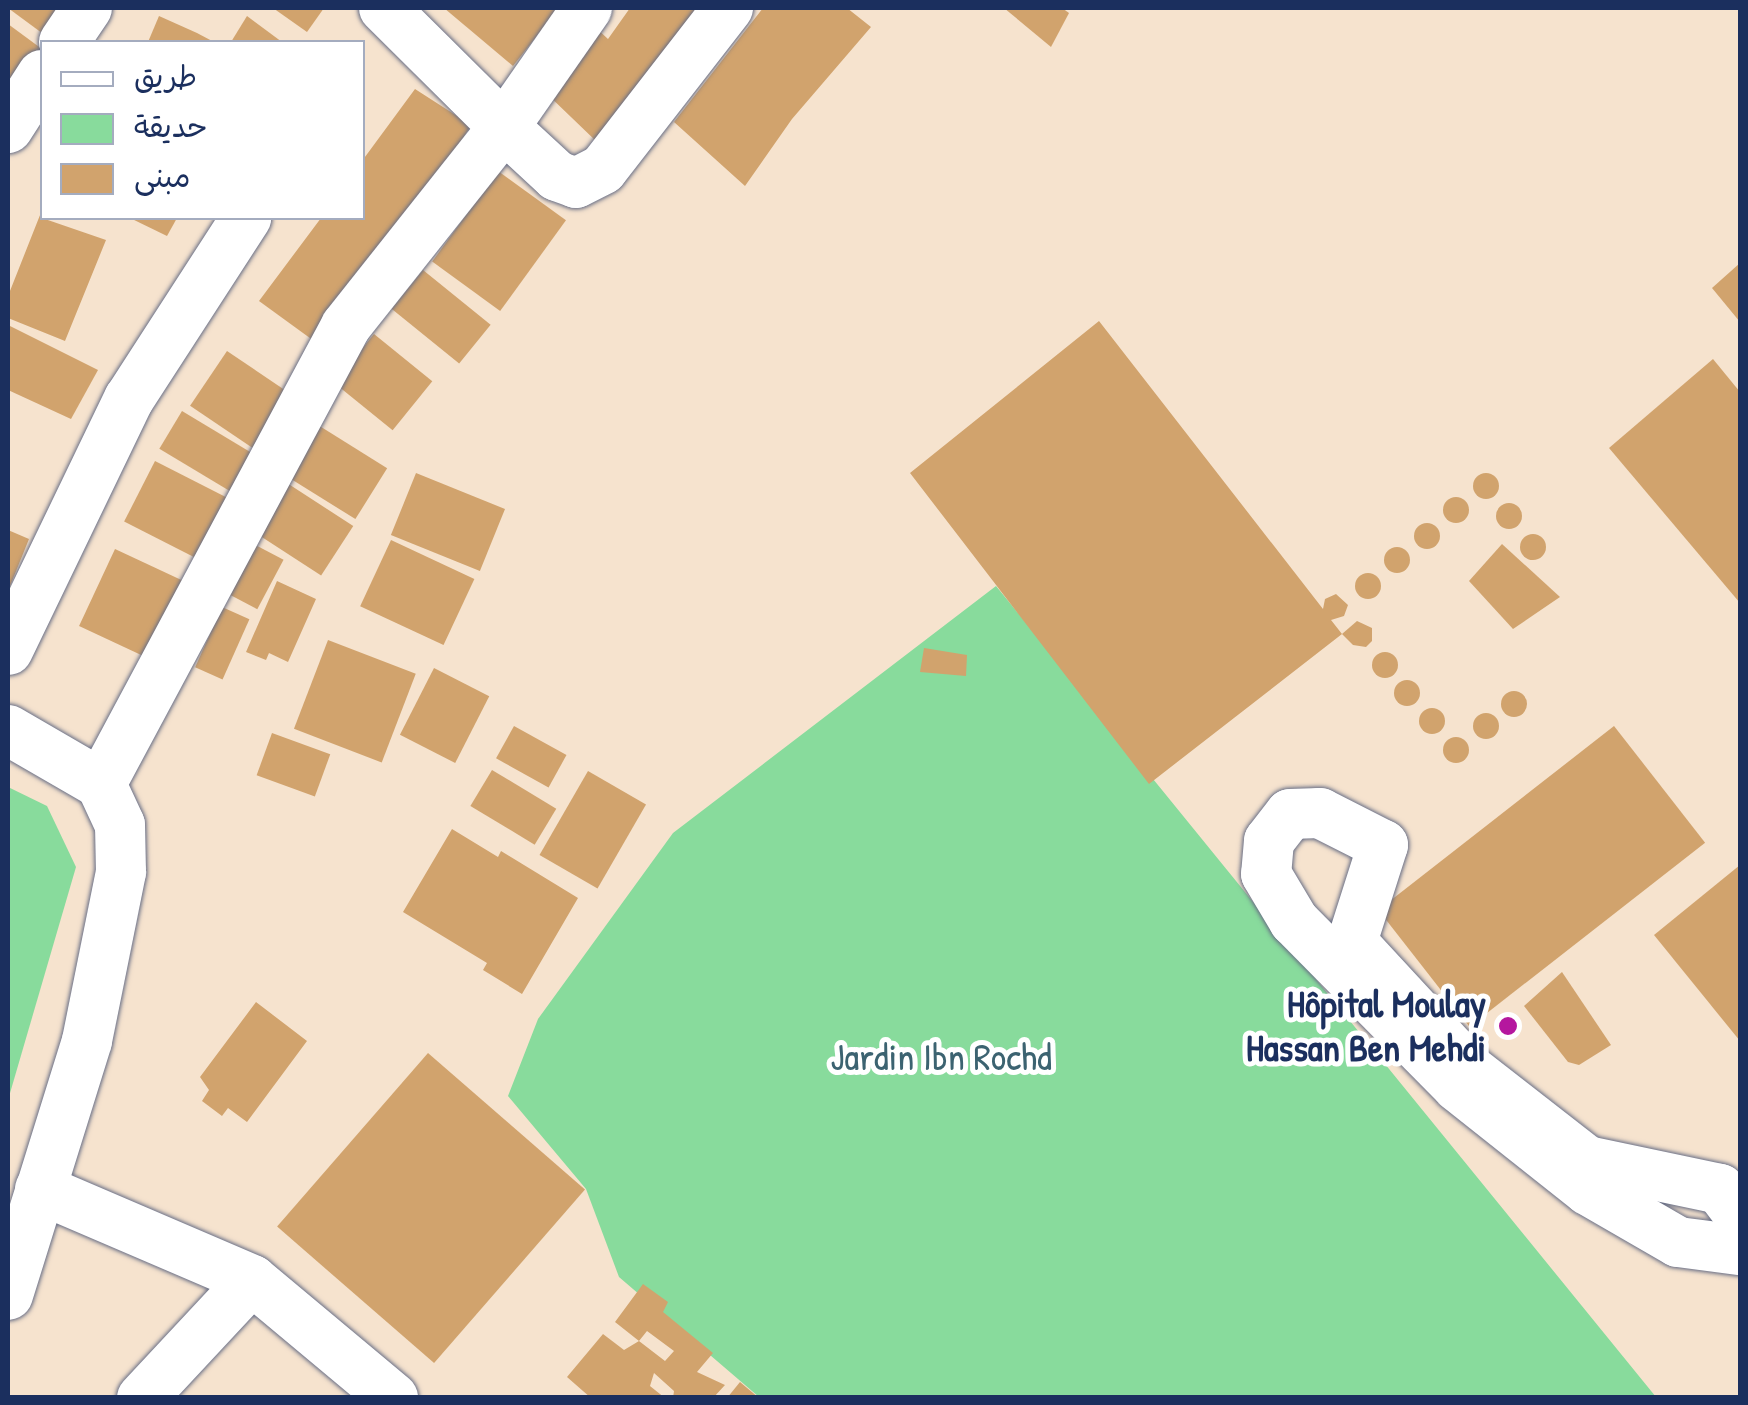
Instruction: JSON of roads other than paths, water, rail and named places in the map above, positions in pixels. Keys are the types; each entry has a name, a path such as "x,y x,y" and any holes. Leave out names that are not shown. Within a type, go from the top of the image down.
{"street":[{"path":"65,40 87,8"},
{"path":"101,784 346,326 504,127 586,8"},
{"path":"380,17 557,176 576,182 591,179 728,8"},
{"path":"8,128 40,78"},
{"path":"8,650 128,400 245,220"},
{"path":"8,730 101,784 120,825 122,872 87,1040 8,1295"},
{"path":"1740,1216 1720,1189 1587,1160 1470,1070 1352,942 1383,845 1320,813 1290,814 1270,841 1266,874 1294,922 1458,1087 1588,1190 1678,1242 1740,1250"},
{"path":"40,1189 252,1280 393,1398"},
{"path":"142,1398 252,1280"}],"place":[{"name":"Hôpital Moulay Hassan Ben Mehdi","path":"1508,1026"}],"park label":[{"name":"Jardin Ibn Rochd","path":"941,1057"}]}
